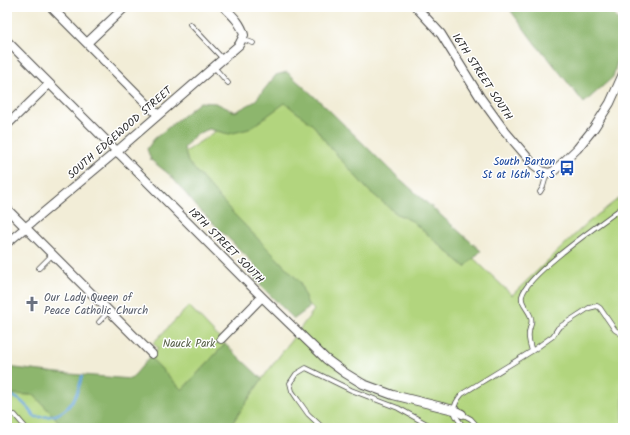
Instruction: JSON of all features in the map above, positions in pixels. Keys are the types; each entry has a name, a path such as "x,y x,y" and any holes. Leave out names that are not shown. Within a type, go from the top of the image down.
{"street":[{"path":"51,7 158,115"},
{"path":"87,44 125,7"},
{"path":"224,7 240,22 243,28 243,37"},
{"name":"16TH STREET SOUTH","path":"416,7 441,34 480,97 504,130 534,165 542,171 548,172"},
{"name":"SOUTH EDGEWOOD STREET","path":"7,243 117,151 223,59 238,45 243,37"},
{"name":"18TH STREET SOUTH","path":"7,42 326,359 363,384 393,395 454,410 462,414"},
{"path":"548,172 560,166 572,155 594,128 610,103 623,74"},
{"path":"7,125 49,84"},
{"path":"7,209 152,354"},
{"path":"222,339 262,297"}],"lane":[{"path":"190,24 223,59"},
{"path":"243,37 253,44"},
{"path":"213,67 228,82"},
{"path":"540,192 548,172"},
{"path":"532,351 528,333 532,325 532,319 521,300 522,295 530,283 549,264 578,240 623,207"},
{"path":"39,268 52,254"},
{"path":"465,428 455,416 454,410 458,398 462,394 532,351 553,336 558,328 589,308 597,306 600,308 615,330 623,335"},
{"path":"99,322 109,311"},
{"path":"323,428 308,414 292,391 290,383 296,374 306,368 351,390 398,408 434,428"},
{"path":"7,414 15,415 26,428"},
{"path":"462,414 479,428"}],"green space":[{"path":"508,7 610,7 623,29 623,40 613,77 584,103 536,45"},
{"path":"287,72 326,107 390,170 481,251 465,267 412,221 397,214 368,190 328,145 314,126 285,103 249,129 229,134 209,129 195,135 184,148 188,162 233,213 300,282 309,308 294,319 254,279 256,266 197,207 170,175 151,160 147,149 154,139 200,102 216,103 235,112 254,102 276,75"},
{"path":"289,81 512,295 586,224 623,195 623,428 229,428 262,379 314,310 169,163"},
{"name":"Nauck Park","path":"189,306 225,344 182,390 150,357 158,348 153,343"},
{"path":"225,344 262,379 229,428 65,428 34,395 7,394 7,367 131,379 150,357 182,390"},
{"path":"7,394 34,395 65,428 7,428"}],"waterway":[{"path":"606,7 623,13"},
{"path":"7,396 15,397 27,406 35,417 51,416 58,414 69,407 76,395 82,376"}],"place":[{"name":"South Barton St at 16th St S","path":"567,168"},
{"name":"Our Lady Queen of Peace Catholic Church","path":"32,304"}]}
